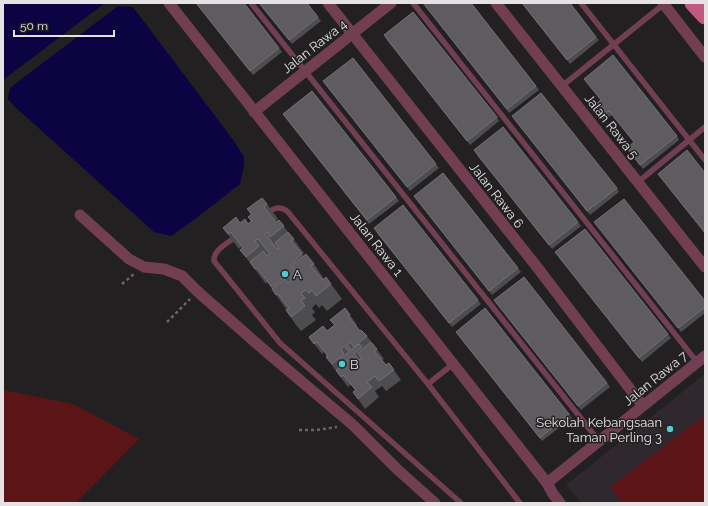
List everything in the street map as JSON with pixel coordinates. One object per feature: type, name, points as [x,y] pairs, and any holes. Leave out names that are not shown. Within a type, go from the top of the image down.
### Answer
[{"type":"main road","points":[[693,3],[705,16]]},
{"type":"street","name":"Jalan Rawa 1","points":[[169,3],[454,364],[547,483],[560,503]]},
{"type":"street","name":"Jalan Rawa 6","points":[[328,3],[537,267],[643,406]]},
{"type":"street","name":"Jalan Rawa 4","points":[[254,112],[391,3]]},
{"type":"street","name":"Jalan Rawa 5","points":[[496,3],[705,267]]},
{"type":"street","points":[[663,4],[705,56]]},
{"type":"street","points":[[80,215],[129,259],[144,267],[164,269],[182,276],[197,292],[353,425],[398,470],[435,503]]},
{"type":"street","name":"Jalan Rawa 7","points":[[547,483],[701,359]]},
{"type":"lane","points":[[251,3],[599,441]]},
{"type":"lane","points":[[413,3],[701,359]]},
{"type":"lane","points":[[581,3],[705,160]]},
{"type":"lane","points":[[562,86],[663,4]]},
{"type":"lane","points":[[638,182],[705,127]]},
{"type":"lane","points":[[259,219],[275,208],[284,209],[288,212],[428,384],[520,503]]},
{"type":"lane","points":[[241,233],[215,254],[214,262],[216,265],[280,343],[461,503]]},
{"type":"lane","points":[[428,384],[454,364]]},
{"type":"path","points":[[167,322],[197,292]]},
{"type":"path","points":[[300,430],[318,430],[353,425]]},
{"type":"shaded area","points":[[3,3],[105,3],[3,80]]},
{"type":"shaded area","points":[[118,6],[133,7],[234,141],[244,157],[240,184],[171,236],[154,232],[8,99],[11,87]]},
{"type":"shaded area","name":"Sekolah Kebangsaan Taman Perling 3","points":[[705,374],[705,503],[582,503],[566,485]]},
{"type":"shaded area","points":[[3,390],[73,404],[139,439],[76,503],[3,503]]},
{"type":"shaded area","points":[[705,415],[705,503],[622,503],[610,487]]},
{"type":"building","points":[[196,3],[244,3],[279,48],[250,71]]},
{"type":"building","points":[[259,3],[307,3],[318,17],[289,40]]},
{"type":"building","points":[[423,3],[471,3],[536,86],[507,109]]},
{"type":"building","points":[[522,3],[570,3],[596,37],[567,60]]},
{"type":"building","points":[[413,12],[497,117],[467,141],[384,35]]},
{"type":"building","points":[[613,55],[677,136],[640,165],[627,148],[634,142],[609,111],[601,117],[593,106],[601,100],[584,79]]},
{"type":"building","points":[[353,58],[436,164],[407,187],[323,81]]},
{"type":"building","points":[[312,91],[396,197],[367,220],[283,114]]},
{"type":"building","points":[[541,93],[617,188],[587,211],[512,116]]},
{"type":"building","points":[[503,127],[578,222],[549,245],[474,150]]},
{"type":"building","points":[[687,150],[705,173],[705,233],[658,174]]},
{"type":"building","points":[[443,173],[518,268],[489,291],[414,196]]},
{"type":"building","name":"A","points":[[262,198],[267,204],[264,207],[276,222],[279,220],[284,226],[270,237],[267,232],[265,234],[277,249],[279,248],[275,243],[288,232],[294,239],[291,241],[302,254],[290,265],[298,274],[299,273],[292,265],[306,254],[314,264],[311,266],[323,280],[326,277],[331,284],[316,296],[312,290],[309,293],[306,290],[301,293],[305,298],[301,300],[305,306],[291,317],[286,310],[289,308],[272,289],[285,279],[288,283],[291,280],[287,275],[272,287],[257,268],[255,269],[250,262],[263,251],[267,256],[270,254],[258,239],[255,241],[259,246],[246,257],[240,250],[243,248],[231,232],[228,234],[223,228],[236,217],[240,223],[245,219],[248,224],[252,221],[248,217],[252,214],[247,209]]},
{"type":"building","points":[[624,199],[705,301],[705,307],[678,328],[594,222]]},
{"type":"building","points":[[403,205],[478,300],[449,323],[374,228]]},
{"type":"building","points":[[585,229],[668,334],[639,358],[555,252]]},
{"type":"building","points":[[524,277],[607,383],[578,406],[494,300]]},
{"type":"building","name":"B","points":[[345,308],[350,315],[348,316],[360,331],[361,330],[367,336],[354,347],[350,342],[347,344],[351,350],[359,344],[362,347],[354,354],[359,360],[362,358],[358,353],[371,342],[377,349],[374,351],[386,365],[389,363],[394,370],[379,381],[375,376],[367,382],[372,387],[358,399],[353,392],[356,390],[343,375],[341,377],[336,370],[349,360],[353,364],[357,362],[352,356],[343,363],[340,359],[349,352],[344,346],[341,349],[344,354],[332,364],[326,357],[328,356],[317,342],[314,344],[309,337],[323,326],[327,331],[335,325],[330,320]]},
{"type":"building","points":[[485,308],[569,414],[540,438],[456,332]]},
{"type":"place","name":"A","points":[[285,274]]},
{"type":"place","name":"B","points":[[342,364]]},
{"type":"place","name":"Sekolah Kebangsaan Taman Perling 3","points":[[670,429]]}]
